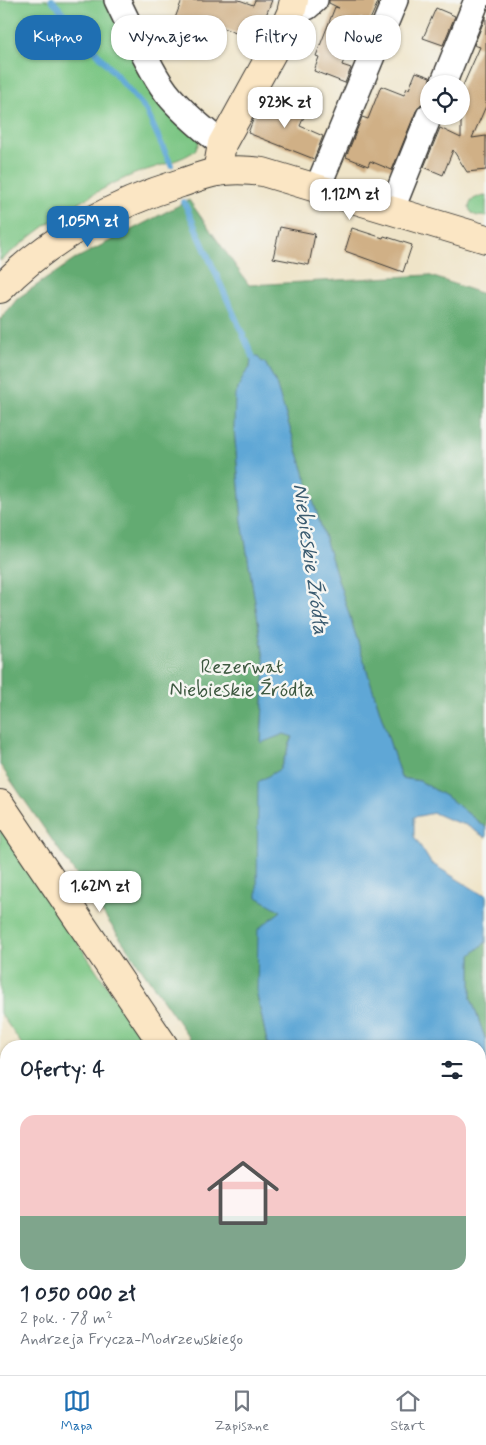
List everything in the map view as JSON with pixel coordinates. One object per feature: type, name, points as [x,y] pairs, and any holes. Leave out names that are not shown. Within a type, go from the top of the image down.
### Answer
[{"type":"street","points":[[117,0],[160,85],[205,131],[222,144]]},
{"type":"street","points":[[216,172],[222,144],[278,42],[292,6],[307,6],[316,0]]},
{"type":"street","points":[[317,189],[395,0]]},
{"type":"street","points":[[447,75],[478,0]]},
{"type":"street","points":[[391,211],[426,125]]},
{"type":"street","points":[[0,289],[40,254],[92,221],[163,188],[216,172],[241,170],[263,172],[486,239]]},
{"type":"street","points":[[0,804],[160,1040]]},
{"type":"green space","points":[[0,0],[111,0],[121,15],[111,15],[111,60],[149,60],[197,135],[199,142],[196,149],[184,157],[132,175],[79,203],[0,261]]},
{"type":"green space","points":[[486,196],[486,216],[473,214],[469,207],[471,201],[475,198]]},
{"type":"green space","name":"Rezerwat Niebieskie Źródła","points":[[189,200],[249,285],[428,275],[486,295],[486,828],[450,799],[420,781],[401,778],[275,381],[265,363],[251,360],[250,368],[244,375],[234,428],[242,521],[265,664],[261,742],[284,734],[293,736],[280,769],[281,911],[257,995],[267,1040],[191,1040],[0,765],[0,320],[18,298],[77,258]]},
{"type":"green space","points":[[0,826],[143,1040],[19,1040],[0,1013]]},
{"type":"green space","points":[[486,942],[486,1040],[471,998],[471,954]]},
{"type":"water","points":[[257,356],[265,363],[275,381],[401,778],[420,781],[450,799],[486,828],[486,838],[466,825],[434,813],[414,817],[414,836],[431,863],[480,893],[486,894],[486,942],[471,955],[471,998],[486,1040],[267,1040],[257,995],[258,929],[281,911],[257,897],[258,782],[280,769],[293,737],[284,734],[261,743],[265,664],[242,521],[234,428],[235,395],[244,375],[250,368],[251,360]]},
{"type":"building","points":[[182,0],[239,0],[253,5],[255,0],[272,0],[266,15],[237,15],[237,34],[227,30],[227,15],[176,15]]},
{"type":"building","points":[[329,0],[379,0],[372,15],[332,15],[335,7],[339,8],[329,3]]},
{"type":"building","points":[[436,8],[455,16],[443,45],[423,38]]},
{"type":"building","points":[[486,16],[486,106],[472,138],[486,136],[486,170],[467,172],[453,150],[443,175],[424,167],[440,128],[461,138],[461,125],[470,125],[470,75],[468,75],[480,47],[474,45]]},
{"type":"building","points":[[326,30],[326,60],[344,60],[342,65],[351,68],[345,83],[314,71],[319,57],[316,56]]},
{"type":"building","points":[[416,72],[424,75],[420,75],[420,105],[392,170],[370,161],[368,166],[346,157],[362,117],[368,119],[381,86],[404,95],[407,88],[409,89]]},
{"type":"building","points":[[265,98],[305,114],[300,126],[323,136],[314,159],[248,133]]},
{"type":"building","points":[[280,227],[315,234],[309,265],[273,258]]},
{"type":"building","points":[[352,228],[412,245],[403,272],[345,251]]},
{"type":"waterway","name":"Niebieskie Źródła","points":[[52,0],[146,110],[171,165]]},
{"type":"waterway","name":"Niebieskie Źródła","points":[[184,202],[256,364]]}]
